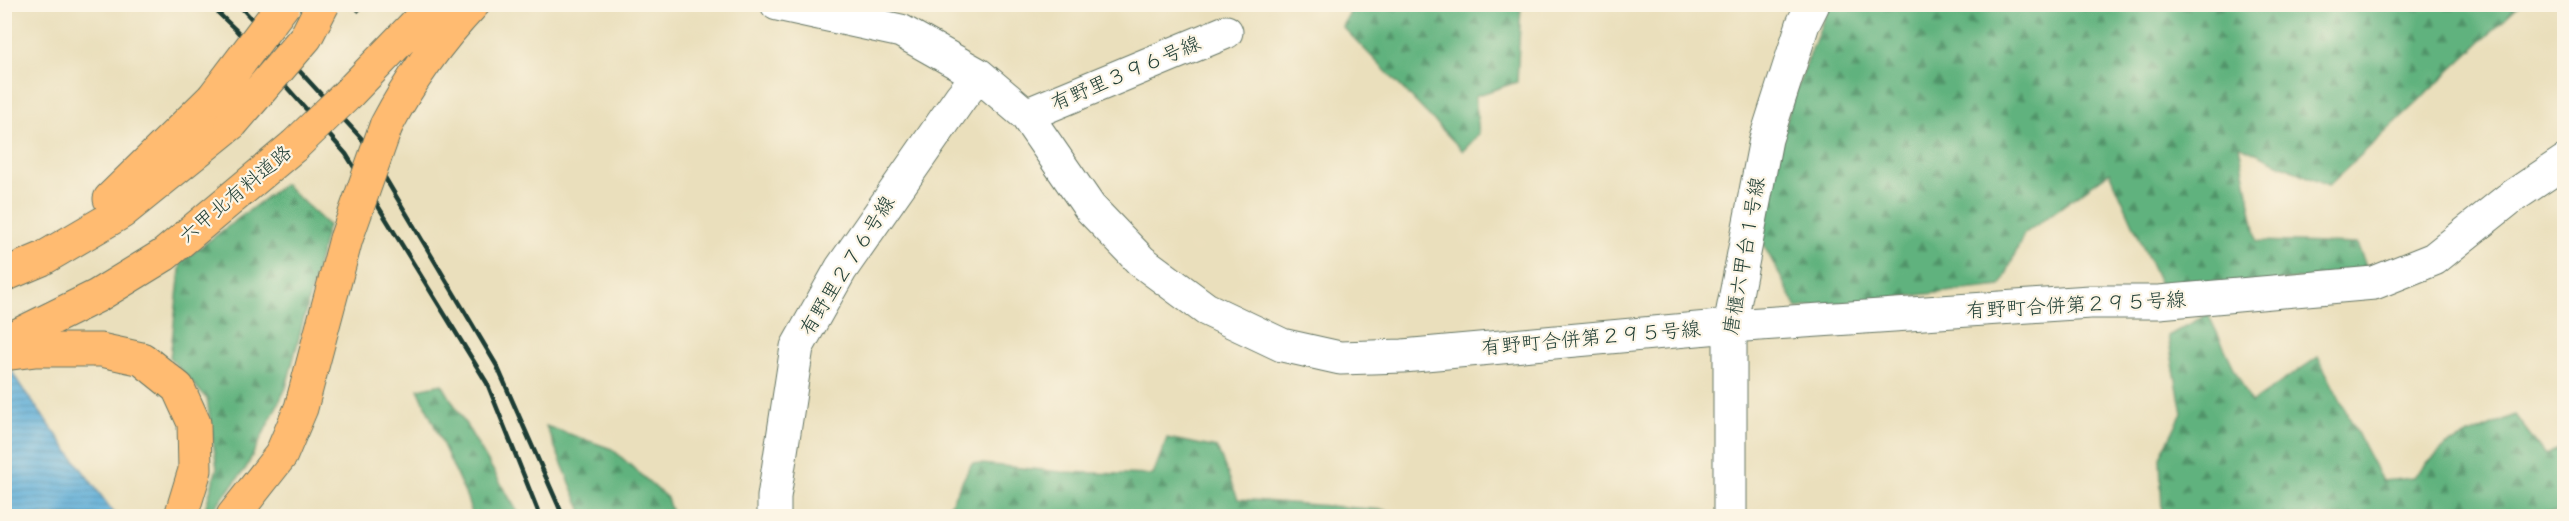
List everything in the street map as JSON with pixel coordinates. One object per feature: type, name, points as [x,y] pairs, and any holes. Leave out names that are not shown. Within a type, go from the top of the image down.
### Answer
[{"type":"main road","points":[[222,110],[285,4]]},
{"type":"main road","points":[[4,275],[42,259],[72,240],[104,204],[222,110],[306,37],[323,4]]},
{"type":"main road","name":"六甲北有料道路","points":[[340,87],[403,4]]},
{"type":"main road","name":"六甲北有料道路","points":[[15,335],[97,296],[164,255],[340,87],[435,4]]},
{"type":"main road","points":[[233,516],[281,455],[301,408],[346,239],[386,126],[408,82],[438,42],[473,4]]},
{"type":"main road","points":[[15,335],[142,359],[178,388],[194,423],[195,470],[181,516]]},
{"type":"street","name":"有野町合併第２９５号線","points":[[777,4],[900,31],[979,75],[1026,115],[1090,208],[1142,261],[1206,309],[1282,345],[1340,358],[1403,356],[1730,326],[2090,302],[2159,302],[2374,283],[2434,259],[2509,199],[2565,162]]},
{"type":"street","name":"唐櫃六甲台１号線","points":[[1730,516],[1730,326],[1766,139],[1803,24],[1813,4]]},
{"type":"street","name":"有野里３９６号線","points":[[1026,115],[1226,32]]},
{"type":"street","name":"有野里２７６号線","points":[[774,516],[797,347],[841,269],[961,97],[979,75]]},
{"type":"green space","points":[[1355,4],[1521,5],[1517,82],[1475,96],[1479,134],[1463,151],[1342,26]]},
{"type":"green space","points":[[1829,5],[2520,5],[2328,186],[2239,145],[2257,241],[2357,244],[2368,270],[2165,296],[2110,172],[2024,234],[2001,286],[1797,308],[1759,236],[1790,107]]},
{"type":"green space","points":[[284,184],[328,225],[286,388],[246,468],[208,516],[203,516],[217,468],[207,399],[170,358],[181,262]]},
{"type":"green space","points":[[2208,314],[2251,403],[2318,357],[2382,481],[2412,478],[2447,445],[2515,415],[2545,455],[2564,446],[2564,511],[2503,516],[2162,516],[2160,457],[2182,413],[2168,336]]},
{"type":"green space","points":[[442,384],[520,516],[472,516],[467,498],[418,389]]},
{"type":"green space","points":[[546,426],[612,449],[667,498],[673,516],[584,516]]},
{"type":"green space","points":[[1167,438],[1217,448],[1238,499],[1383,510],[1411,516],[944,516],[972,463],[1062,472],[1153,475]]},
{"type":"water","points":[[4,357],[20,385],[116,516],[5,516]]},
{"type":"railway","points":[[209,4],[236,30],[346,154],[487,383],[540,516]]},
{"type":"railway","points":[[238,4],[362,139],[497,366],[563,516]]}]
